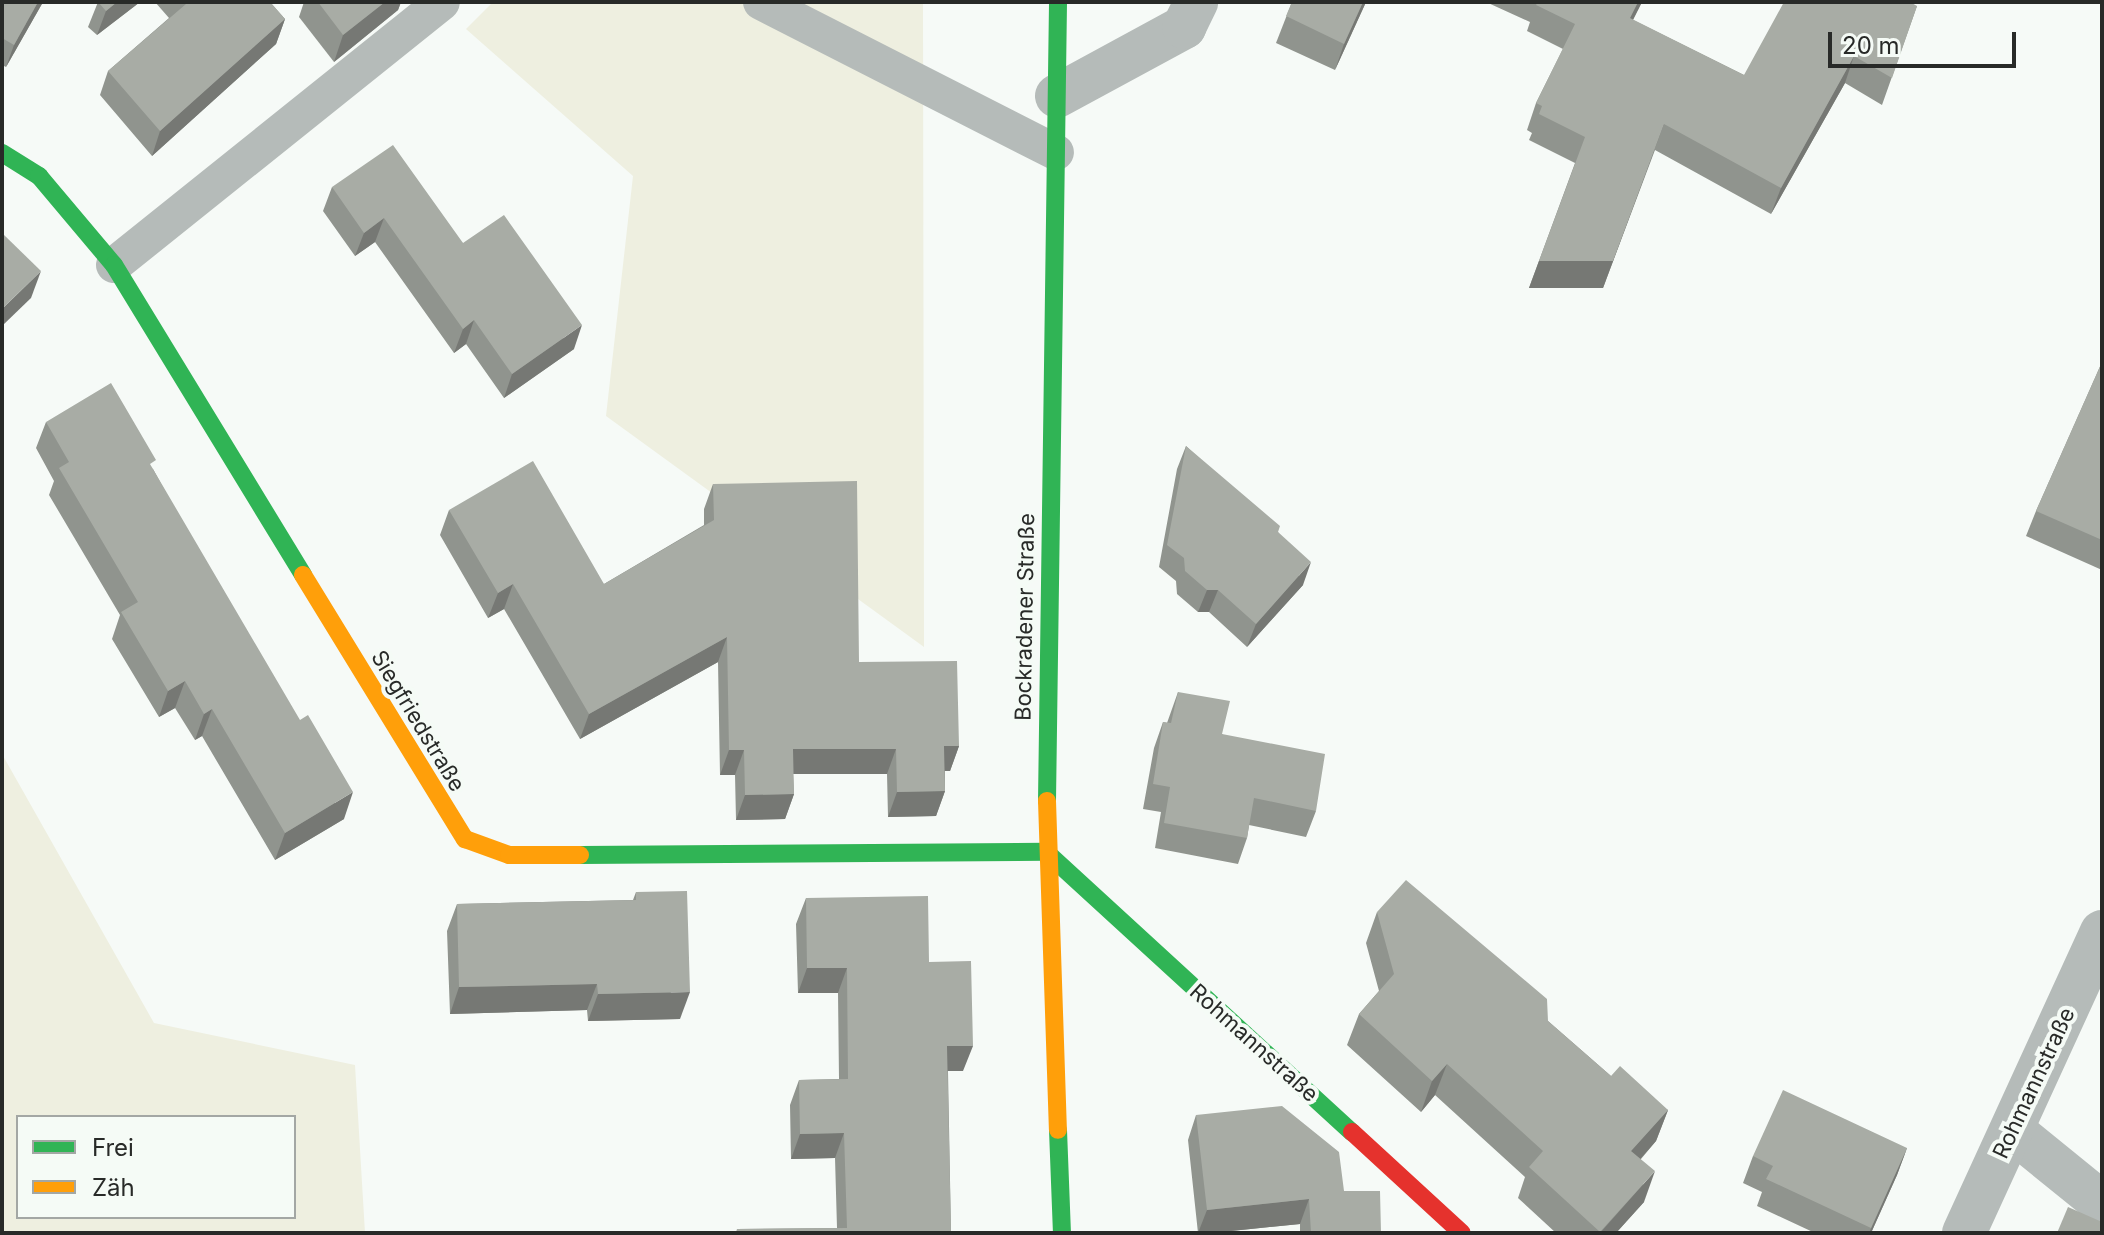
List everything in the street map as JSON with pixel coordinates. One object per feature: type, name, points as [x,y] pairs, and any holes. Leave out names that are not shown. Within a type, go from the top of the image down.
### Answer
[{"type":"street","name":"Bockradener Straße","points":[[1058,2],[1046,852],[1062,1233]]},
{"type":"street","points":[[1057,96],[1184,27],[1196,2]]},
{"type":"street","name":"Siegfriedstraße","points":[[2,153],[39,176],[114,265],[465,839],[509,855],[1046,852]]},
{"type":"street","name":"Rohmannstraße","points":[[1046,852],[1462,1233]]},
{"type":"street","name":"Rohmannstraße","points":[[1964,1233],[2102,932]]},
{"type":"street","points":[[2013,1131],[2102,1203]]},
{"type":"lane","points":[[114,265],[442,2]]},
{"type":"lane","points":[[761,2],[1056,152]]},
{"type":"shaded area","points":[[493,2],[923,2],[924,647],[606,416],[633,176],[466,29]]},
{"type":"shaded area","points":[[2,754],[154,1023],[355,1065],[365,1233],[2,1233]]},
{"type":"building","points":[[2,2],[38,2],[14,45],[2,38]]},
{"type":"building","points":[[98,2],[117,2],[106,11]]},
{"type":"building","points":[[185,2],[270,2],[285,19],[160,131],[108,71]]},
{"type":"building","points":[[318,2],[385,2],[343,35]]},
{"type":"building","points":[[1292,2],[1363,2],[1344,44],[1286,16]]},
{"type":"building","points":[[1538,2],[1638,2],[1630,18],[1744,75],[1784,2],[1910,2],[1917,6],[1892,78],[1854,56],[1781,188],[1664,124],[1613,261],[1539,261],[1585,137],[1539,114],[1542,106],[1536,103],[1575,24],[1536,5]]},
{"type":"building","points":[[393,145],[463,243],[504,215],[582,325],[512,374],[474,320],[463,329],[384,218],[364,233],[332,187]]},
{"type":"building","points":[[2,233],[41,271],[2,309]]},
{"type":"building","points":[[2102,362],[2102,540],[2036,511]]},
{"type":"building","points":[[111,383],[156,460],[150,464],[300,720],[308,715],[353,792],[285,833],[212,709],[204,714],[185,681],[168,691],[121,612],[138,602],[59,468],[69,462],[46,422]]},
{"type":"building","points":[[1186,446],[1280,526],[1278,532],[1311,562],[1256,624],[1218,590],[1207,590],[1185,571],[1184,558],[1167,545]]},
{"type":"building","points":[[533,461],[604,584],[714,520],[713,484],[857,481],[859,662],[957,661],[959,746],[944,746],[945,791],[897,792],[896,749],[793,749],[794,794],[745,795],[744,750],[729,750],[727,637],[589,714],[513,584],[498,593],[449,510]]},
{"type":"building","points":[[1178,692],[1230,701],[1222,734],[1325,754],[1316,811],[1254,798],[1247,838],[1164,823],[1170,787],[1153,784],[1163,722],[1171,723]]},
{"type":"building","points":[[1406,880],[1547,999],[1548,1021],[1611,1076],[1620,1066],[1668,1110],[1631,1151],[1655,1171],[1600,1232],[1529,1167],[1543,1151],[1447,1064],[1432,1081],[1359,1014],[1394,974],[1377,912]]},
{"type":"building","points":[[687,891],[690,992],[598,994],[597,984],[459,987],[457,904],[636,900],[636,892]]},
{"type":"building","points":[[928,896],[929,962],[971,961],[973,1046],[947,1046],[951,1233],[737,1233],[737,1229],[847,1228],[844,1133],[800,1134],[799,1080],[848,1079],[847,968],[807,968],[806,898]]},
{"type":"building","points":[[1783,1090],[1907,1148],[1871,1228],[1766,1179],[1773,1166],[1753,1156]]},
{"type":"building","points":[[1282,1106],[1339,1152],[1344,1191],[1380,1191],[1381,1233],[1311,1233],[1309,1199],[1207,1210],[1196,1115]]},
{"type":"building","points":[[2068,1207],[2102,1222],[2102,1233],[2057,1233]]},
{"type":"traffic: fast","points":[[1047,801],[1058,2]]},
{"type":"traffic: fast","points":[[2,153],[39,176],[114,265],[303,575]]},
{"type":"traffic: fast","points":[[580,855],[1046,852],[1352,1132]]},
{"type":"traffic: fast","points":[[1058,1130],[1062,1233]]},
{"type":"traffic: slow","points":[[303,575],[465,839],[509,855],[580,855]]},
{"type":"traffic: slow","points":[[1047,801],[1058,1130]]},
{"type":"traffic: jam","points":[[1352,1132],[1462,1233]]}]
